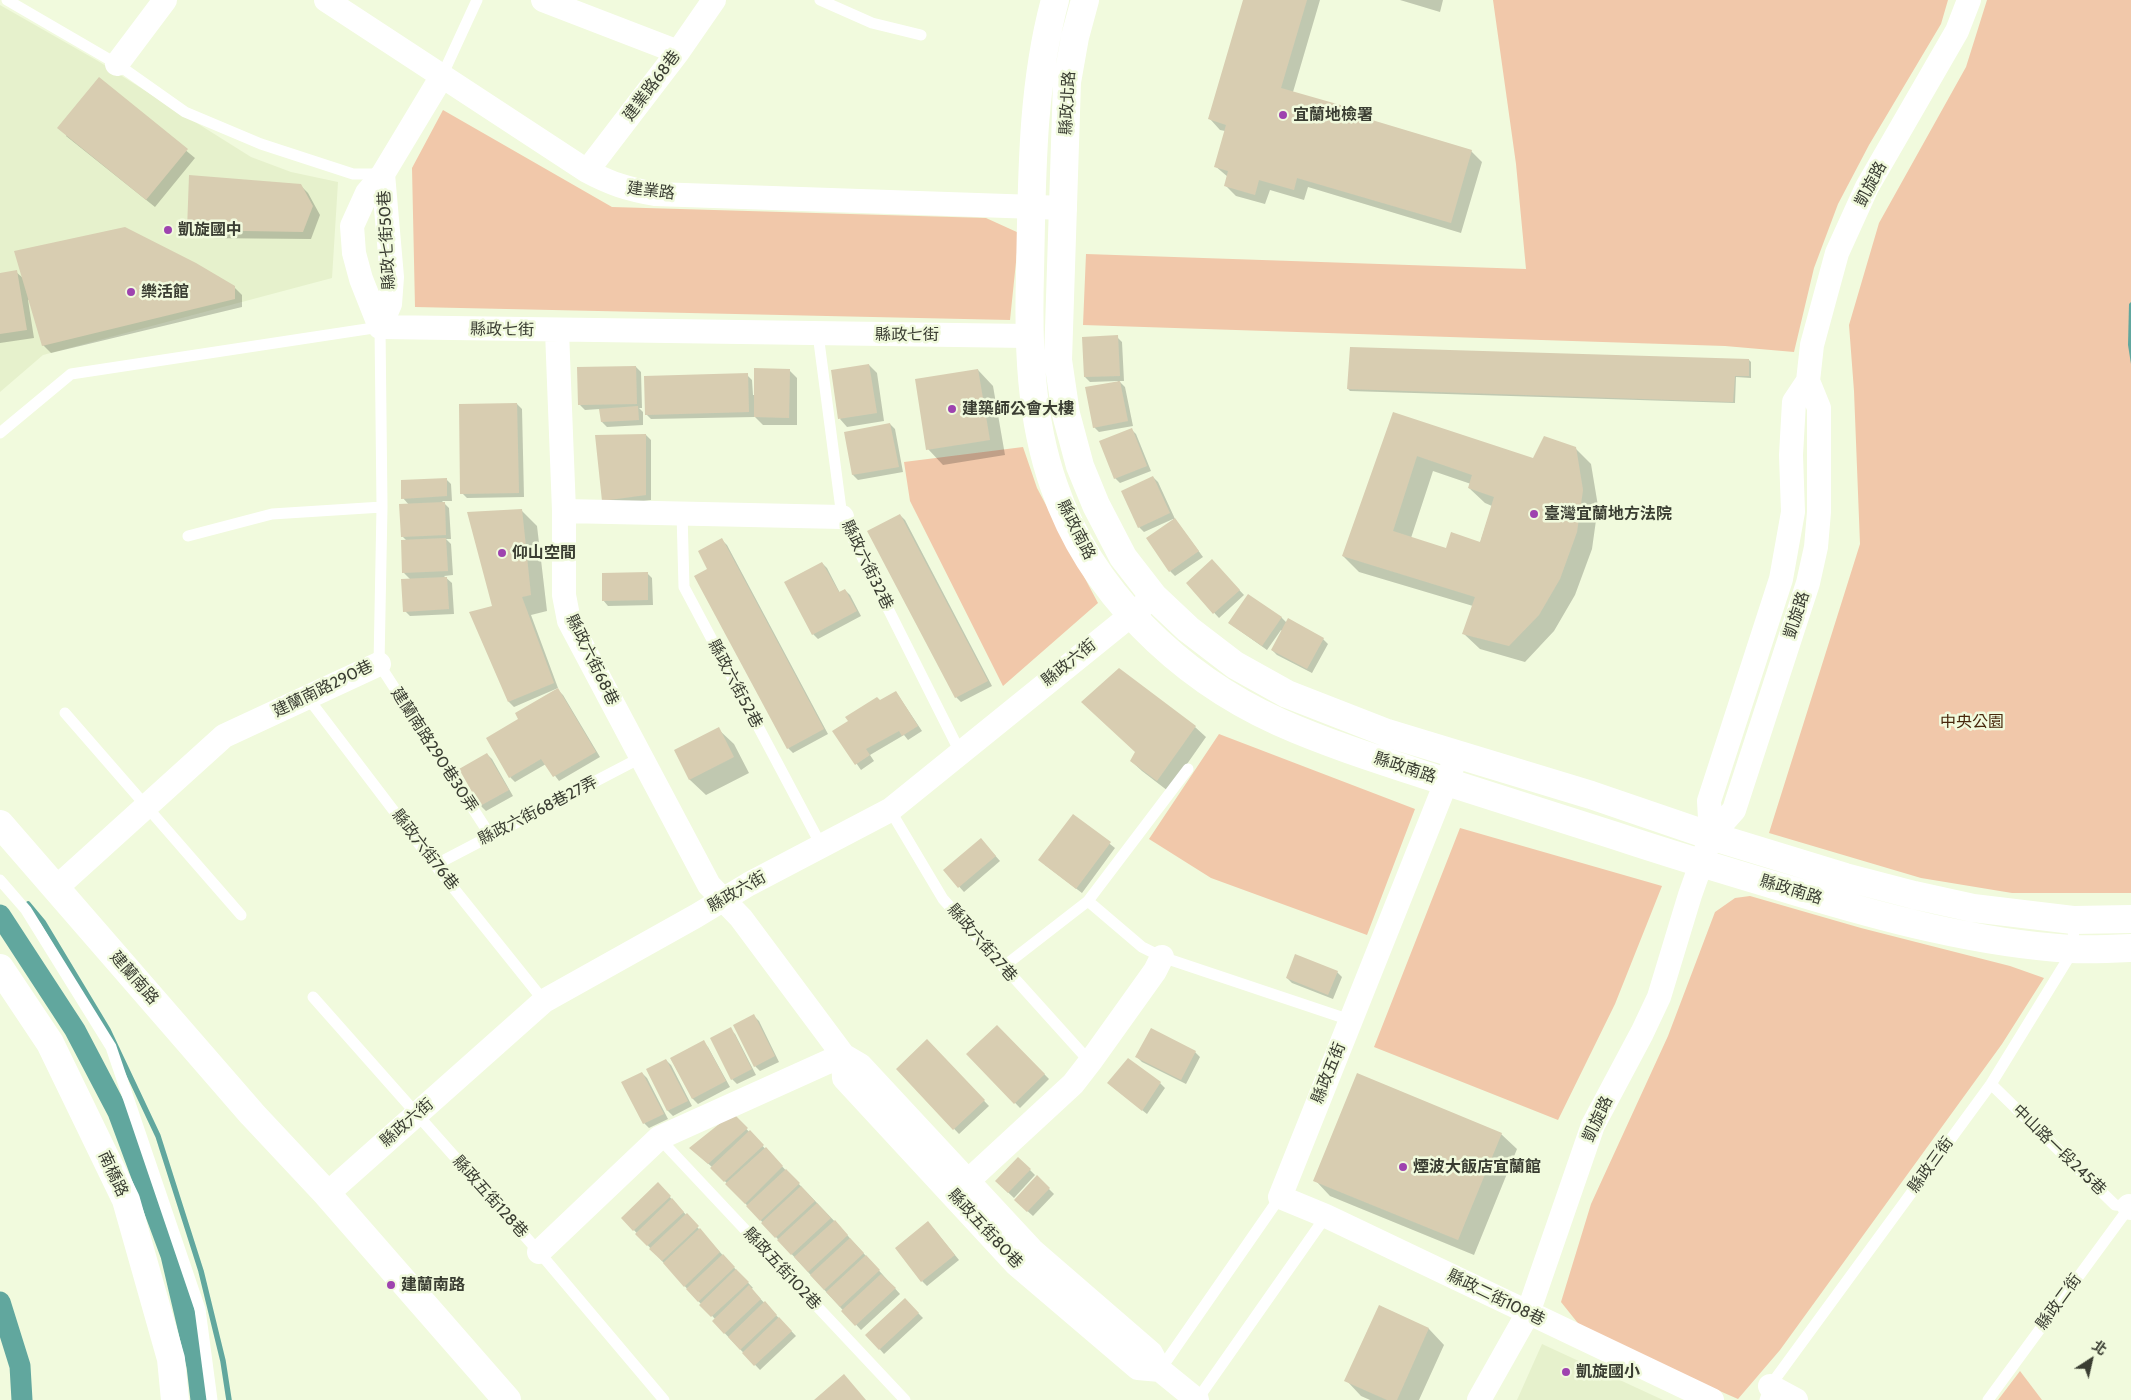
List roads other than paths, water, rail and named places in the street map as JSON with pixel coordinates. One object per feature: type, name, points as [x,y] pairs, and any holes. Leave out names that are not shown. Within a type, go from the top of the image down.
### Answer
[{"type":"street","points":[[117,64],[164,0]]},
{"type":"street","points":[[543,0],[678,52]]},
{"type":"street","name":"建業路68巷","points":[[587,171],[678,52],[714,0]]},
{"type":"street","name":"縣政北路","points":[[1031,206],[1036,111],[1055,0]]},
{"type":"street","name":"縣政北路","points":[[1065,208],[1067,82],[1075,36],[1085,0]]},
{"type":"street","name":"凱旋路","points":[[1478,1400],[1528,1313],[1593,1125],[1659,998],[1690,895],[1711,836],[1710,802],[1781,579],[1789,544],[1793,512],[1791,455],[1794,402],[1808,381],[1812,346],[1837,253],[1867,187],[1957,30],[1969,0]]},
{"type":"street","name":"建業路","points":[[335,2],[442,76],[609,184],[655,194],[1065,208]]},
{"type":"street","name":"縣政七街50巷","points":[[380,328],[390,304],[392,277],[383,174],[442,76]]},
{"type":"street","points":[[380,328],[361,279],[354,253],[352,226],[367,193],[383,174]]},
{"type":"street","name":"縣政南路","points":[[1031,206],[1028,336],[1039,430],[1054,486],[1079,542],[1102,579],[1131,613],[1168,651],[1222,691],[1278,722],[1364,755],[1702,864],[1856,910],[1929,929],[2008,942],[2074,950],[2131,948]]},
{"type":"street","name":"縣政南路","points":[[1065,208],[1058,360],[1066,414],[1080,466],[1096,505],[1123,557],[1154,597],[1188,629],[1235,665],[1287,694],[1387,733],[1845,877],[1973,908],[2073,920],[2131,919]]},
{"type":"street","name":"縣政七街","points":[[380,328],[1028,336]]},
{"type":"street","name":"縣政六街68巷","points":[[557,330],[564,511],[564,595],[569,621],[709,885],[724,900]]},
{"type":"street","points":[[564,511],[842,517]]},
{"type":"street","name":"縣政六街","points":[[326,1194],[544,1000],[821,845],[890,810],[1131,613],[1154,597]]},
{"type":"street","name":"建蘭南路290巷","points":[[56,888],[224,736],[379,664]]},
{"type":"street","name":"縣政五街","points":[[1280,1197],[1457,755]]},
{"type":"street","name":"建蘭南路","points":[[0,824],[252,1114],[326,1194],[507,1400]]},
{"type":"street","name":"縣政五街80巷","points":[[724,900],[741,918],[843,1055],[860,1065],[961,1188],[1016,1264],[1138,1368],[1160,1370],[1197,1400]]},
{"type":"street","points":[[961,1188],[1072,1084],[1156,971],[1162,957]]},
{"type":"street","name":"南橋路","points":[[0,968],[50,1042],[126,1200],[171,1359],[175,1400]]},
{"type":"street","points":[[539,1252],[659,1138],[843,1055]]},
{"type":"street","name":"縣政二街108巷","points":[[1280,1197],[1326,1216],[1712,1400]]},
{"type":"street","points":[[1768,1393],[1796,1400]]},
{"type":"lane","points":[[6,0],[117,64],[185,112],[260,144],[353,174],[383,174]]},
{"type":"lane","points":[[442,76],[477,0]]},
{"type":"lane","points":[[820,0],[872,23],[921,35]]},
{"type":"lane","name":"縣政七街","points":[[0,433],[71,374],[380,328]]},
{"type":"lane","name":"建蘭南路290巷","points":[[379,664],[382,507],[380,328]]},
{"type":"lane","name":"縣政六街32巷","points":[[818,334],[842,517],[960,752]]},
{"type":"lane","points":[[188,536],[272,514],[382,507]]},
{"type":"lane","name":"縣政六街52巷","points":[[682,513],[684,587],[821,845]]},
{"type":"lane","name":"建蘭南路290巷30弄","points":[[379,664],[490,835]]},
{"type":"lane","name":"縣政六街76巷","points":[[308,698],[435,865],[544,1000]]},
{"type":"lane","points":[[65,713],[241,914]]},
{"type":"lane","name":"縣政六街68巷27弄","points":[[435,865],[642,757]]},
{"type":"lane","points":[[1003,967],[1088,901],[1188,769]]},
{"type":"lane","name":"縣政六街27巷","points":[[890,810],[943,899],[1090,1062]]},
{"type":"lane","points":[[0,880],[26,910],[112,1047],[200,1309],[212,1400]]},
{"type":"lane","points":[[1088,901],[1142,947],[1162,957],[1350,1020]]},
{"type":"lane","points":[[2073,920],[2074,950]]},
{"type":"lane","name":"縣政三街","points":[[1768,1393],[1991,1084],[2074,950]]},
{"type":"lane","name":"縣政五街128巷","points":[[313,997],[539,1252],[664,1400]]},
{"type":"lane","name":"中山路一段245巷","points":[[1991,1084],[2116,1205],[2130,1206]]},
{"type":"lane","name":"縣政五街102巷","points":[[659,1138],[905,1400]]},
{"type":"lane","name":"縣政五街","points":[[1160,1370],[1280,1197]]},
{"type":"lane","name":"縣政二街","points":[[1988,1400],[2130,1206]]},
{"type":"lane","points":[[1197,1400],[1326,1216]]},
{"type":"water","points":[[2131,302],[2131,364],[2128,345],[2129,304]]},
{"type":"waterway","points":[[28,904],[43,922],[108,1030],[158,1136],[201,1271],[223,1361],[229,1400]]},
{"type":"waterway","points":[[0,915],[75,1030],[118,1112],[171,1255],[197,1366],[201,1400]]},
{"type":"waterway","points":[[0,1302],[20,1366],[22,1400]]},
{"type":"place","name":"宜蘭地檢署","points":[[1283,115]]},
{"type":"place","name":"凱旋國中","points":[[168,230]]},
{"type":"place","name":"樂活館","points":[[131,292]]},
{"type":"place","name":"建築師公會大樓","points":[[952,409]]},
{"type":"place","name":"臺灣宜蘭地方法院","points":[[1534,514]]},
{"type":"place","name":"仰山空間","points":[[502,553]]},
{"type":"place","name":"煙波大飯店宜蘭館","points":[[1403,1167]]},
{"type":"place","name":"建蘭南路","points":[[391,1285]]},
{"type":"place","name":"凱旋國小","points":[[1566,1372]]},
{"type":"park label","name":"中央公園","points":[[1972,722]]}]
